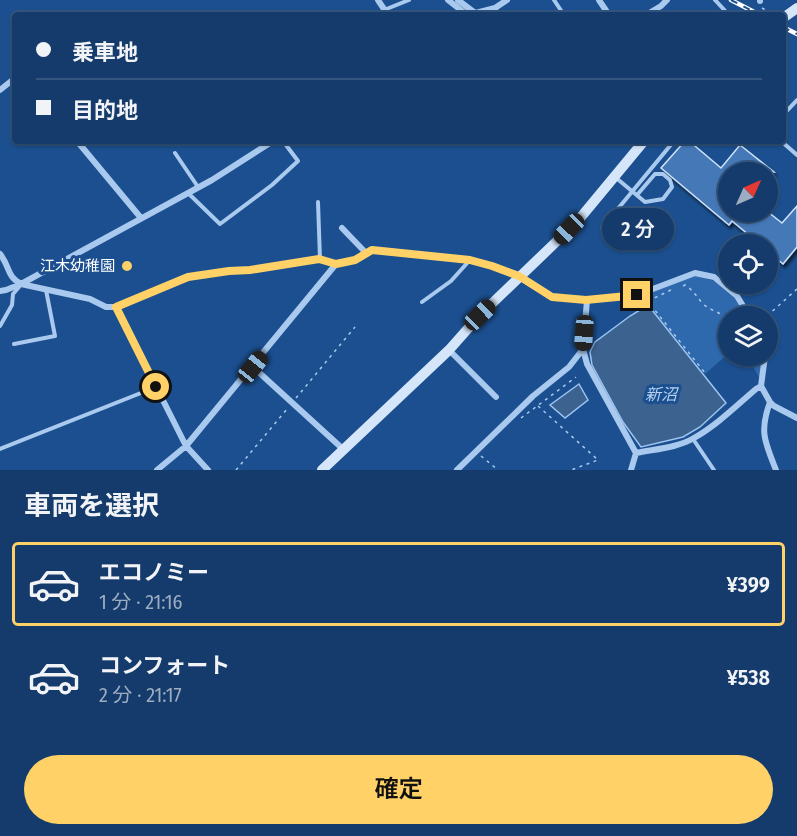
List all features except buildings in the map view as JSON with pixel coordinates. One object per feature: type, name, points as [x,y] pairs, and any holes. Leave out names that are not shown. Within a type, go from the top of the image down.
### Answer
[{"type":"street","points":[[378,0],[386,12]]},
{"type":"street","points":[[448,0],[467,12]]},
{"type":"street","points":[[458,0],[468,12]]},
{"type":"street","points":[[478,12],[495,8],[507,0]]},
{"type":"street","points":[[651,12],[667,0]]},
{"type":"street","points":[[0,90],[12,80]]},
{"type":"street","points":[[79,144],[141,218]]},
{"type":"street","points":[[0,291],[21,284],[198,188],[268,144]]},
{"type":"street","points":[[322,470],[449,350],[480,315],[573,225],[642,144]]},
{"type":"street","points":[[342,228],[366,253]]},
{"type":"street","points":[[0,254],[13,279],[21,284],[90,299],[106,307],[116,307],[188,277],[320,260],[336,264],[355,260],[372,250],[470,260],[519,276],[552,297],[586,300],[637,295],[695,273],[714,277],[720,281],[738,296],[744,306]]},
{"type":"street","points":[[157,470],[186,447],[336,264]]},
{"type":"street","points":[[586,300],[583,349],[587,364],[636,453],[631,470]]},
{"type":"street","points":[[116,307],[186,447],[208,470]]},
{"type":"street","points":[[457,470],[533,396],[569,367],[583,349]]},
{"type":"street","points":[[449,350],[496,397]]},
{"type":"street","points":[[764,366],[761,386],[770,402],[797,418]]},
{"type":"street","points":[[253,367],[344,450]]},
{"type":"street","points":[[636,453],[693,439],[761,386]]},
{"type":"street","points":[[770,402],[764,417],[764,437],[776,470]]},
{"type":"lane","points":[[386,12],[409,0]]},
{"type":"lane","points":[[715,0],[726,12]]},
{"type":"lane","points":[[495,8],[497,12]]},
{"type":"lane","points":[[786,112],[797,100]]},
{"type":"lane","points":[[188,193],[220,224],[272,185],[298,161],[285,144]]},
{"type":"lane","points":[[602,228],[672,144]]},
{"type":"lane","points":[[784,144],[797,155]]},
{"type":"lane","points":[[175,153],[198,188]]},
{"type":"lane","points":[[614,177],[645,202],[663,199],[672,187],[670,180],[663,174],[655,174],[637,195]]},
{"type":"lane","points":[[318,202],[320,260]]},
{"type":"lane","points":[[422,302],[451,281],[470,260]]},
{"type":"lane","points":[[0,326],[12,305],[13,294],[21,284]]},
{"type":"lane","points":[[14,344],[55,336],[46,289]]},
{"type":"lane","points":[[0,449],[156,387]]},
{"type":"lane","points":[[693,439],[714,470]]},
{"type":"path","points":[[759,2],[771,12]]},
{"type":"path","points":[[705,373],[648,301],[685,285],[691,288],[708,308],[718,312]]},
{"type":"path","points":[[777,306],[797,289]]},
{"type":"path","points":[[520,419],[576,377]]},
{"type":"path","points":[[537,405],[598,460],[571,470]]},
{"type":"path","points":[[481,456],[498,470]]},
{"type":"shaded area","points":[[695,275],[718,284],[718,294],[730,294],[735,298],[740,306],[718,306],[718,363],[705,374],[641,296]]},
{"type":"shaded area","points":[[753,366],[762,366],[760,379]]},
{"type":"water","name":"新沼","points":[[648,305],[726,403],[700,427],[683,437],[641,447],[623,422],[592,365],[590,352],[595,342]]},
{"type":"water","points":[[579,384],[588,400],[565,418],[550,405]]},
{"type":"railway","points":[[731,0],[754,12]]},
{"type":"railway","points":[[786,28],[797,34]]},
{"type":"place","name":"江木幼稚園","points":[[127,266]]},
{"type":"route","points":[[156,387],[116,307],[188,277],[319,259],[336,264],[355,260],[372,250],[470,260],[519,276],[552,297],[586,300],[637,295]]}]
